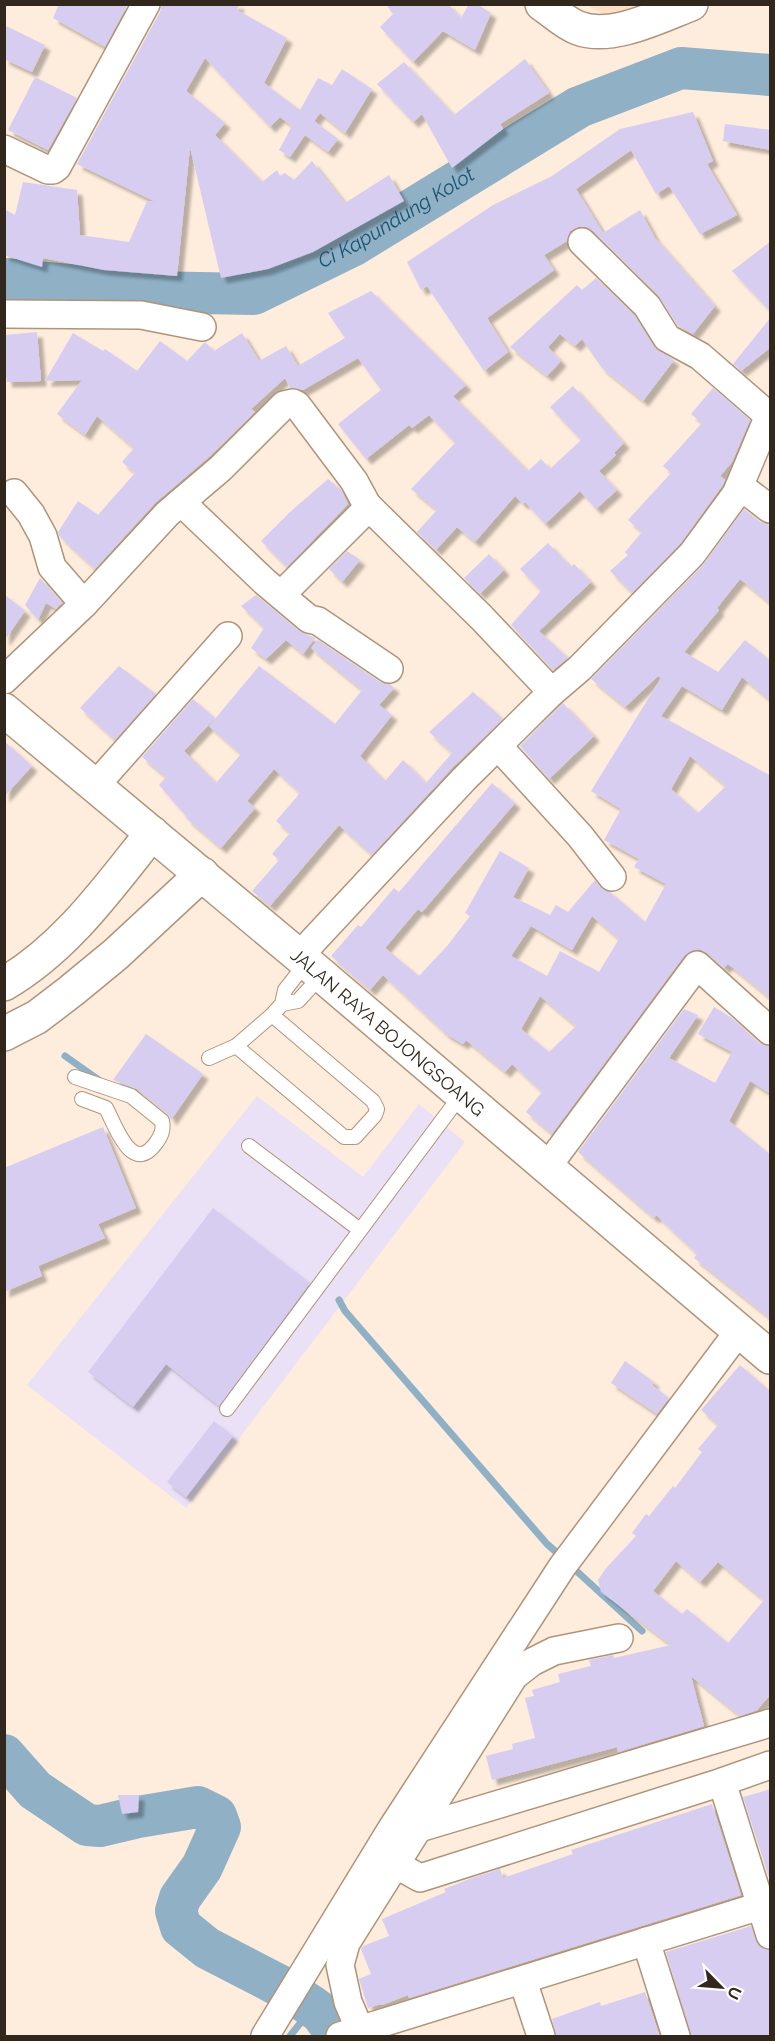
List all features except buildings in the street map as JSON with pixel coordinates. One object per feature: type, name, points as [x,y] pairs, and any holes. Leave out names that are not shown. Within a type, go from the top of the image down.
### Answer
[{"type":"main road","points":[[542,4],[578,28],[598,32],[631,27],[691,4]]},
{"type":"main road","name":"JALAN RAYA BOJONGSOANG","points":[[4,710],[202,874],[771,1357]]},
{"type":"main road","points":[[4,984],[43,958],[91,908],[152,833]]},
{"type":"main road","points":[[4,1034],[37,1017],[71,991],[116,954],[202,874]]},
{"type":"main road","points":[[43,958],[61,956],[74,961],[79,967],[79,976],[71,991]]},
{"type":"street","points":[[4,149],[48,170],[57,167],[146,4]]},
{"type":"street","points":[[309,965],[464,779],[552,692],[580,668],[692,554],[740,486],[767,428],[700,356],[667,338],[647,306],[582,242]]},
{"type":"street","points":[[4,314],[141,315],[202,327]]},
{"type":"street","points":[[4,680],[84,604],[167,514],[222,468],[284,405],[293,403],[297,405],[354,481],[369,507],[482,618],[552,692]]},
{"type":"street","points":[[740,486],[771,509]]},
{"type":"street","points":[[14,493],[31,514],[43,536],[52,567],[84,604]]},
{"type":"street","points":[[181,502],[309,619],[318,621],[388,669]]},
{"type":"street","points":[[281,595],[369,507]]},
{"type":"street","points":[[95,786],[228,636]]},
{"type":"street","points":[[498,746],[580,836],[612,877]]},
{"type":"street","points":[[547,1167],[697,965],[771,1031]]},
{"type":"street","points":[[265,2037],[392,1828],[568,1559],[739,1330]]},
{"type":"street","points":[[620,1638],[554,1651],[532,1662],[514,1676],[346,1943],[340,1965],[353,2034],[766,1904]]},
{"type":"street","points":[[417,1829],[771,1723]]},
{"type":"street","points":[[395,1864],[420,1878],[771,1765]]},
{"type":"street","points":[[722,1782],[766,1904],[771,1935]]},
{"type":"street","points":[[646,1941],[676,2037]]},
{"type":"street","points":[[523,1981],[541,2037]]},
{"type":"lane","points":[[282,1004],[298,1001],[309,965]]},
{"type":"lane","points":[[209,1058],[236,1046],[272,1015],[282,1004],[285,990],[309,965]]},
{"type":"lane","points":[[236,1046],[344,1137],[355,1137],[375,1115],[377,1109],[374,1101],[272,1015]]},
{"type":"lane","points":[[75,1077],[131,1096],[162,1121],[164,1125],[161,1135],[149,1152],[142,1155],[133,1153],[106,1108],[82,1099]]},
{"type":"lane","points":[[227,1409],[461,1095]]},
{"type":"lane","points":[[249,1146],[360,1230]]},
{"type":"shaded area","points":[[586,5],[662,5],[637,14],[602,13]]},
{"type":"shaded area","points":[[257,1096],[363,1177],[419,1104],[465,1142],[186,1508],[27,1385]]},
{"type":"waterway","name":"Ci Kapundung Kolot","points":[[4,279],[144,292],[254,294],[352,246],[579,107],[681,68],[770,75]]},
{"type":"waterway","points":[[65,1056],[99,1080]]},
{"type":"waterway","points":[[339,1300],[345,1311],[547,1544],[563,1558]]},
{"type":"waterway","points":[[571,1566],[642,1631]]},
{"type":"waterway","points":[[4,1755],[35,1790],[87,1825],[100,1826],[198,1807],[216,1816],[220,1827],[202,1867],[180,1898],[176,1911],[181,1927],[207,1948],[284,1988],[310,2005],[321,2013],[338,2036]]},
{"type":"waterway","points":[[290,2036],[302,2021],[310,2005]]}]
